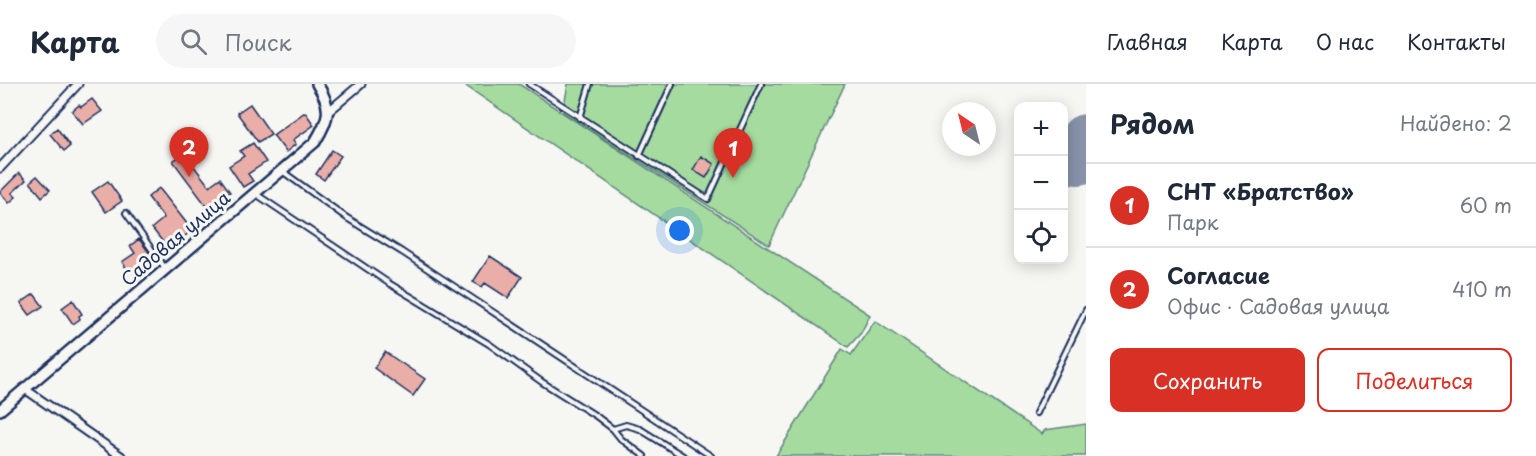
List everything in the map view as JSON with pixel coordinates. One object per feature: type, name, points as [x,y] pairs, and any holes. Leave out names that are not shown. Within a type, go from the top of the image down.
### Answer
[{"type":"street","points":[[0,168],[78,84]]},
{"type":"street","points":[[318,84],[329,111]]},
{"type":"street","name":"Садовая улица","points":[[0,410],[315,142],[325,125],[329,111],[361,84]]},
{"type":"street","points":[[25,389],[121,456]]},
{"type":"lane","points":[[529,84],[708,199],[760,84]]},
{"type":"lane","points":[[580,118],[590,84]]},
{"type":"lane","points":[[639,156],[672,84]]},
{"type":"lane","points":[[282,171],[347,218],[711,456]]},
{"type":"lane","points":[[255,194],[390,284],[489,344],[542,382],[596,416],[644,456]]},
{"type":"lane","points":[[126,213],[166,268]]},
{"type":"lane","points":[[1036,413],[1086,310]]},
{"type":"lane","points":[[613,429],[626,425],[640,429],[683,456]]},
{"type":"green space","points":[[463,84],[519,84],[870,315],[861,333],[848,347]]},
{"type":"green space","points":[[568,84],[845,84],[769,245],[563,112]]},
{"type":"green space","points":[[875,321],[1042,434],[1045,430],[1086,424],[1086,456],[776,456],[842,349],[851,355]]},
{"type":"building","points":[[92,99],[102,111],[83,124],[72,111]]},
{"type":"building","points":[[250,104],[271,134],[258,142],[237,113]]},
{"type":"building","points":[[305,112],[314,125],[293,140],[296,144],[286,152],[273,135]]},
{"type":"building","points":[[57,128],[70,146],[64,151],[50,134]]},
{"type":"building","points":[[253,143],[266,162],[248,174],[253,181],[243,187],[229,166],[244,156],[240,151]]},
{"type":"building","points":[[197,144],[205,156],[193,165],[209,186],[220,178],[230,192],[208,208],[173,161]]},
{"type":"building","points":[[332,150],[341,156],[324,180],[316,174]]},
{"type":"building","points":[[701,156],[714,164],[706,178],[693,170]]},
{"type":"building","points":[[19,173],[26,180],[12,193],[16,197],[9,203],[0,192]]},
{"type":"building","points":[[37,176],[50,190],[42,197],[30,182]]},
{"type":"building","points":[[108,181],[122,201],[106,212],[92,192]]},
{"type":"building","points":[[159,188],[192,230],[169,250],[152,228],[164,218],[148,197]]},
{"type":"building","points":[[139,239],[151,255],[129,272],[122,262],[135,253],[130,246]]},
{"type":"building","points":[[490,256],[522,277],[508,298],[485,283],[482,287],[473,282]]},
{"type":"building","points":[[34,294],[43,306],[30,315],[21,303]]},
{"type":"building","points":[[73,300],[82,314],[79,316],[80,319],[73,324],[62,308]]},
{"type":"building","points":[[385,352],[425,379],[413,396],[374,368]]},
{"type":"runway","points":[[1078,158],[1086,141]]},
{"type":"place","name":"Согласие","points":[[189,177]]},
{"type":"place","name":"СНТ «Братство»","points":[[733,178]]}]
